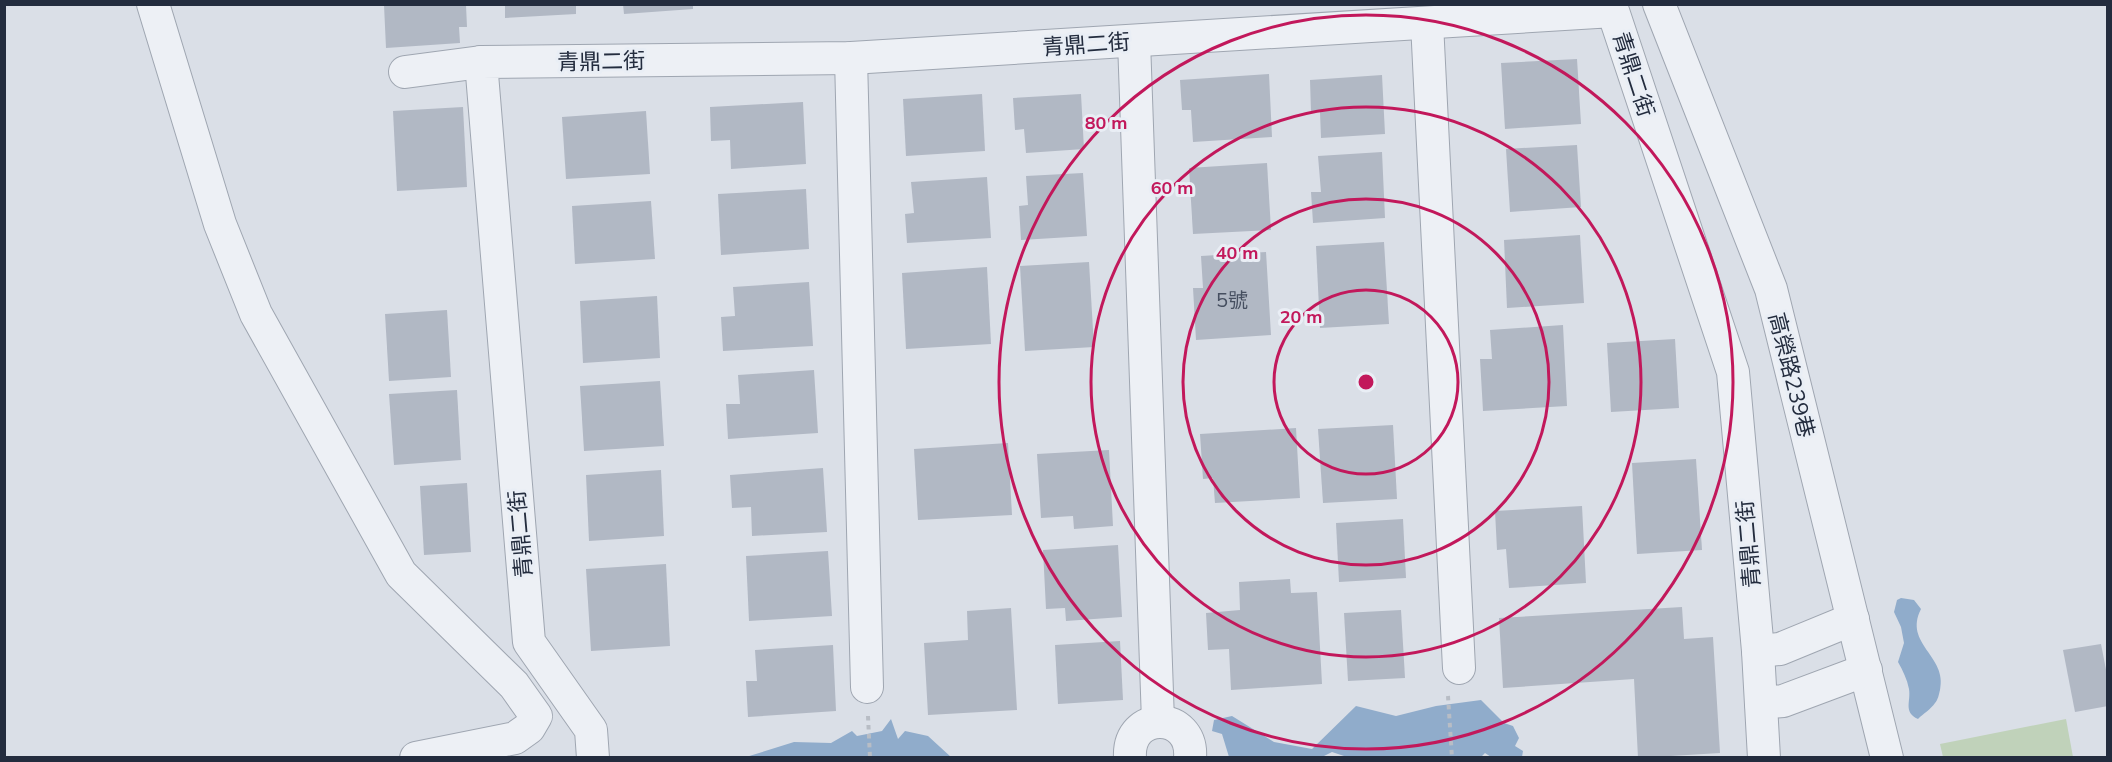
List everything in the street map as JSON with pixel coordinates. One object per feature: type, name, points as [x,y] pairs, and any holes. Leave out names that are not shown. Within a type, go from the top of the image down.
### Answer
[{"type":"street","points":[[153,4],[220,224],[256,314],[401,574],[514,685],[536,716],[529,728],[515,738],[417,758]]},
{"type":"street","name":"高榮路239巷","points":[[1659,4],[1771,289],[1887,758]]},
{"type":"street","name":"青鼎二街","points":[[592,744],[529,642],[481,62],[851,58],[1613,11],[1733,372],[1758,651]]},
{"type":"street","points":[[1427,22],[1460,668]]},
{"type":"street","points":[[1134,40],[1158,721]]},
{"type":"street","points":[[851,58],[867,687]]},
{"type":"street","points":[[405,72],[481,62]]},
{"type":"street","points":[[1764,758],[1758,651],[1780,649],[1853,619]]},
{"type":"street","points":[[1761,703],[1783,701],[1866,670]]},
{"type":"street","points":[[1130,758],[1132,738],[1139,729],[1158,721],[1167,722],[1183,732],[1188,741],[1190,758]]},
{"type":"path","points":[[1447,698],[1452,758]]},
{"type":"path","points":[[869,725],[870,758]]},
{"type":"green space","points":[[2066,719],[2073,757],[1943,757],[1940,744]]},
{"type":"water","points":[[1901,598],[1914,600],[1921,609],[1917,621],[1918,632],[1941,678],[1937,700],[1918,719],[1909,710],[1908,685],[1898,662],[1904,643],[1901,627],[1894,612],[1897,600]]},
{"type":"water","points":[[1481,700],[1504,723],[1513,726],[1519,738],[1515,746],[1523,751],[1522,757],[1491,757],[1485,753],[1480,758],[1350,758],[1332,752],[1322,757],[1229,757],[1222,734],[1212,731],[1214,720],[1232,716],[1274,742],[1312,749],[1356,706],[1396,716],[1436,706]]},
{"type":"water","points":[[891,719],[898,739],[905,731],[928,736],[951,757],[746,757],[794,742],[831,743],[852,731],[857,736],[882,731]]},
{"type":"building","points":[[505,4],[576,4],[576,14],[505,18]]},
{"type":"building","points":[[623,4],[693,4],[693,9],[624,14]]},
{"type":"building","points":[[384,5],[466,5],[467,27],[459,27],[460,43],[386,48]]},
{"type":"building","points":[[1577,59],[1581,124],[1505,129],[1501,63]]},
{"type":"building","points":[[1269,74],[1272,137],[1193,142],[1191,110],[1182,110],[1180,80]]},
{"type":"building","points":[[1382,75],[1385,134],[1321,138],[1320,112],[1311,112],[1310,80]]},
{"type":"building","points":[[982,94],[985,151],[906,156],[903,99]]},
{"type":"building","points":[[1081,94],[1084,149],[1026,153],[1024,129],[1015,130],[1013,98]]},
{"type":"building","points":[[803,102],[806,164],[731,169],[730,140],[711,141],[710,107]]},
{"type":"building","points":[[463,107],[467,187],[397,191],[393,111]]},
{"type":"building","points":[[646,111],[650,174],[566,179],[562,117]]},
{"type":"building","points":[[1577,145],[1581,207],[1510,212],[1506,149]]},
{"type":"building","points":[[1382,152],[1385,218],[1313,223],[1311,192],[1321,192],[1318,156]]},
{"type":"building","points":[[1267,163],[1271,230],[1193,234],[1189,168]]},
{"type":"building","points":[[1083,173],[1087,236],[1021,240],[1019,206],[1028,205],[1026,176]]},
{"type":"building","points":[[987,177],[991,238],[907,243],[905,214],[914,213],[911,182]]},
{"type":"building","points":[[806,189],[809,249],[721,255],[718,194]]},
{"type":"building","points":[[651,201],[655,259],[575,264],[572,206]]},
{"type":"building","points":[[1580,235],[1584,303],[1507,308],[1504,240]]},
{"type":"building","points":[[1384,242],[1389,324],[1320,328],[1316,246]]},
{"type":"building","points":[[1266,252],[1271,335],[1196,340],[1193,288],[1203,288],[1201,256]]},
{"type":"building","points":[[1089,262],[1094,347],[1025,351],[1020,266]]},
{"type":"building","points":[[987,267],[991,344],[906,349],[902,273]]},
{"type":"building","points":[[809,282],[813,346],[723,351],[721,317],[735,316],[733,287]]},
{"type":"building","points":[[657,296],[660,358],[583,363],[580,301]]},
{"type":"building","points":[[447,310],[451,377],[389,381],[385,314]]},
{"type":"building","points":[[1563,325],[1567,406],[1483,411],[1480,359],[1492,359],[1490,330]]},
{"type":"building","points":[[1675,339],[1679,408],[1611,412],[1607,343]]},
{"type":"building","points":[[814,370],[818,433],[728,439],[726,404],[740,404],[738,375]]},
{"type":"building","points":[[660,381],[664,446],[584,451],[580,386]]},
{"type":"building","points":[[457,390],[461,460],[394,465],[389,394]]},
{"type":"building","points":[[1393,425],[1397,499],[1323,503],[1318,429]]},
{"type":"building","points":[[1296,428],[1300,498],[1215,503],[1213,478],[1203,479],[1200,434]]},
{"type":"building","points":[[1008,443],[1012,515],[918,520],[914,449]]},
{"type":"building","points":[[1109,450],[1113,526],[1074,529],[1073,516],[1041,518],[1037,454]]},
{"type":"building","points":[[1696,459],[1702,550],[1637,554],[1632,463]]},
{"type":"building","points":[[823,468],[827,532],[752,536],[751,507],[732,508],[730,475]]},
{"type":"building","points":[[661,470],[664,536],[589,541],[586,475]]},
{"type":"building","points":[[467,483],[471,552],[424,555],[420,486]]},
{"type":"building","points":[[1582,506],[1586,583],[1509,588],[1506,549],[1497,550],[1495,511]]},
{"type":"building","points":[[1403,519],[1406,578],[1339,582],[1336,523]]},
{"type":"building","points":[[1118,545],[1122,617],[1066,621],[1065,608],[1046,609],[1043,550]]},
{"type":"building","points":[[828,551],[832,616],[749,621],[746,556]]},
{"type":"building","points":[[666,564],[670,646],[591,651],[586,569]]},
{"type":"building","points":[[1290,579],[1291,593],[1317,592],[1322,684],[1231,690],[1229,649],[1208,650],[1206,613],[1240,610],[1239,582]]},
{"type":"building","points":[[1682,607],[1684,639],[1713,637],[1720,753],[1638,758],[1634,679],[1503,688],[1499,618]]},
{"type":"building","points":[[1011,608],[1017,710],[928,715],[924,643],[968,640],[967,611]]},
{"type":"building","points":[[1401,610],[1405,678],[1348,681],[1344,613]]},
{"type":"building","points":[[1120,641],[1123,700],[1058,704],[1055,645]]},
{"type":"building","points":[[2101,644],[2108,680],[2108,706],[2075,712],[2063,650]]},
{"type":"building","points":[[833,645],[836,711],[748,717],[746,681],[757,681],[755,650]]}]
